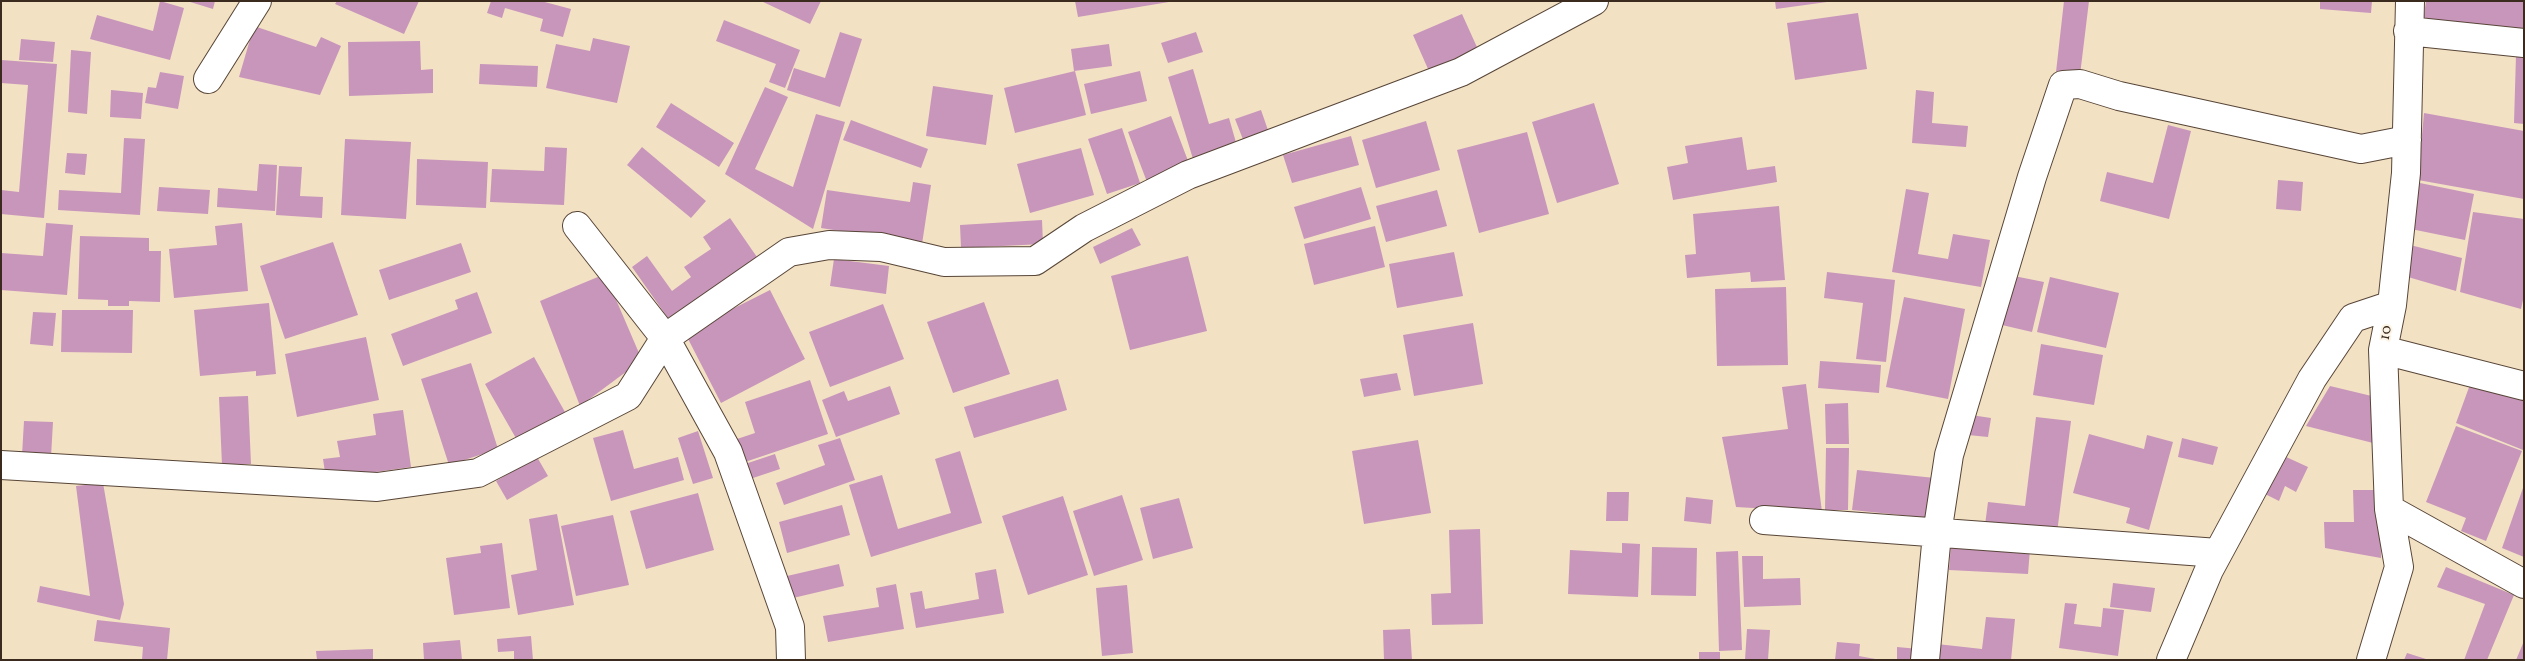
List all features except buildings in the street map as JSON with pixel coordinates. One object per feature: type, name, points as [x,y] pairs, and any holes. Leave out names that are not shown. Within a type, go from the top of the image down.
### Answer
[{"type":"street","points":[[208,79],[257,1]]},
{"type":"street","points":[[1,465],[377,487],[478,473],[628,396],[665,338],[789,252],[829,245],[881,247],[944,262],[1035,262],[1084,228],[1188,175],[1461,72],[1594,1]]},
{"type":"street","name":"10","points":[[2371,660],[2399,567],[2389,509],[2383,350],[2392,305],[2406,172],[2410,1]]},
{"type":"street","points":[[2408,31],[2524,43]]},
{"type":"street","points":[[1925,660],[1937,534],[1948,455],[2032,177],[2064,85],[2080,84],[2119,96],[2361,149],[2407,140]]},
{"type":"street","points":[[577,226],[665,338],[728,452],[790,627],[790,660]]},
{"type":"street","points":[[2171,660],[2218,553],[2312,380],[2353,318],[2392,305]]},
{"type":"street","points":[[2383,350],[2524,386]]},
{"type":"street","points":[[2389,509],[2524,584]]},
{"type":"street","points":[[1764,520],[2218,553]]}]
